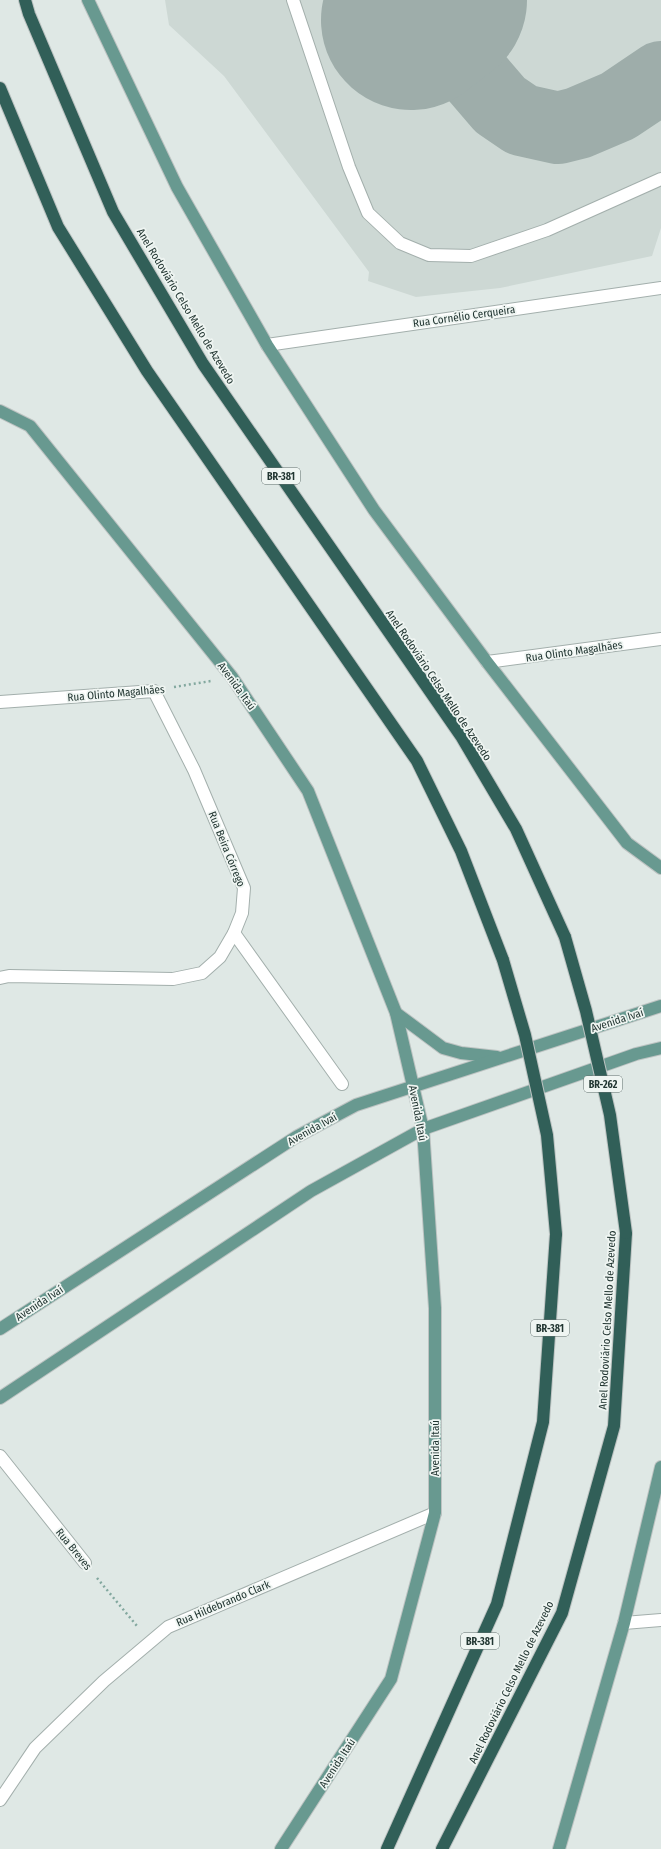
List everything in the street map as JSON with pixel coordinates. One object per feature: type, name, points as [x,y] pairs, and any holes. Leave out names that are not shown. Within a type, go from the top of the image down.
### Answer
[{"type":"highway","name":"Anel Rodoviário Celso Mello de Azevedo","points":[[25,0],[29,14],[113,212],[203,364],[460,736],[516,829],[565,937],[586,1011],[610,1114],[626,1233],[614,1426],[562,1613],[442,1849]]},
{"type":"highway","name":"BR-381","points":[[0,88],[58,227],[142,365],[417,761],[461,851],[503,960],[525,1035],[547,1135],[556,1234],[543,1422],[497,1604],[387,1849]]},
{"type":"main road","points":[[88,0],[177,187],[267,345],[374,510],[487,662],[627,843],[661,868]]},
{"type":"main road","name":"Avenida Itaú","points":[[0,411],[30,426],[232,677],[308,791],[396,1013],[423,1129],[435,1308],[435,1513],[391,1679],[281,1849]]},
{"type":"main road","name":"Avenida Ivaí","points":[[0,1329],[296,1137],[356,1105],[661,1006]]},
{"type":"main road","points":[[396,1013],[443,1048],[501,1058]]},
{"type":"main road","points":[[0,1398],[311,1191],[423,1129],[636,1054],[661,1048]]},
{"type":"main road","points":[[559,1849],[624,1624],[661,1467]]},
{"type":"street","points":[[293,0],[349,167],[368,213],[400,243],[429,255],[471,256],[547,230],[661,179]]},
{"type":"street","name":"Rua Cornélio Cerqueira","points":[[267,345],[661,288]]},
{"type":"street","name":"Rua Olinto Magalhães","points":[[487,662],[661,639]]},
{"type":"street","name":"Rua Olinto Magalhães","points":[[0,702],[154,691]]},
{"type":"street","name":"Rua Beira Córrego","points":[[0,978],[9,976],[165,978],[202,973],[220,957],[234,932],[242,913],[244,888],[194,770],[154,691]]},
{"type":"street","points":[[234,932],[342,1084]]},
{"type":"street","name":"Rua Breves","points":[[0,1456],[85,1563]]},
{"type":"street","name":"Rua Hildebrando Clark","points":[[0,1800],[35,1748],[104,1682],[168,1627],[435,1513]]},
{"type":"street","points":[[624,1624],[661,1620]]},
{"type":"path","name":"Rua Olinto Magalhães","points":[[154,691],[232,677]]},
{"type":"path","name":"Rua Breves","points":[[85,1563],[150,1642]]},
{"type":"shaded area","points":[[165,0],[661,0],[661,228],[652,256],[500,288],[416,297],[368,281],[369,272],[224,76],[169,25]]},
{"type":"taxiway","points":[[430,5],[437,26],[452,49],[500,105],[522,120],[558,128],[578,123],[618,106],[661,77]]},
{"type":"runway","points":[[411,20],[437,0]]}]
